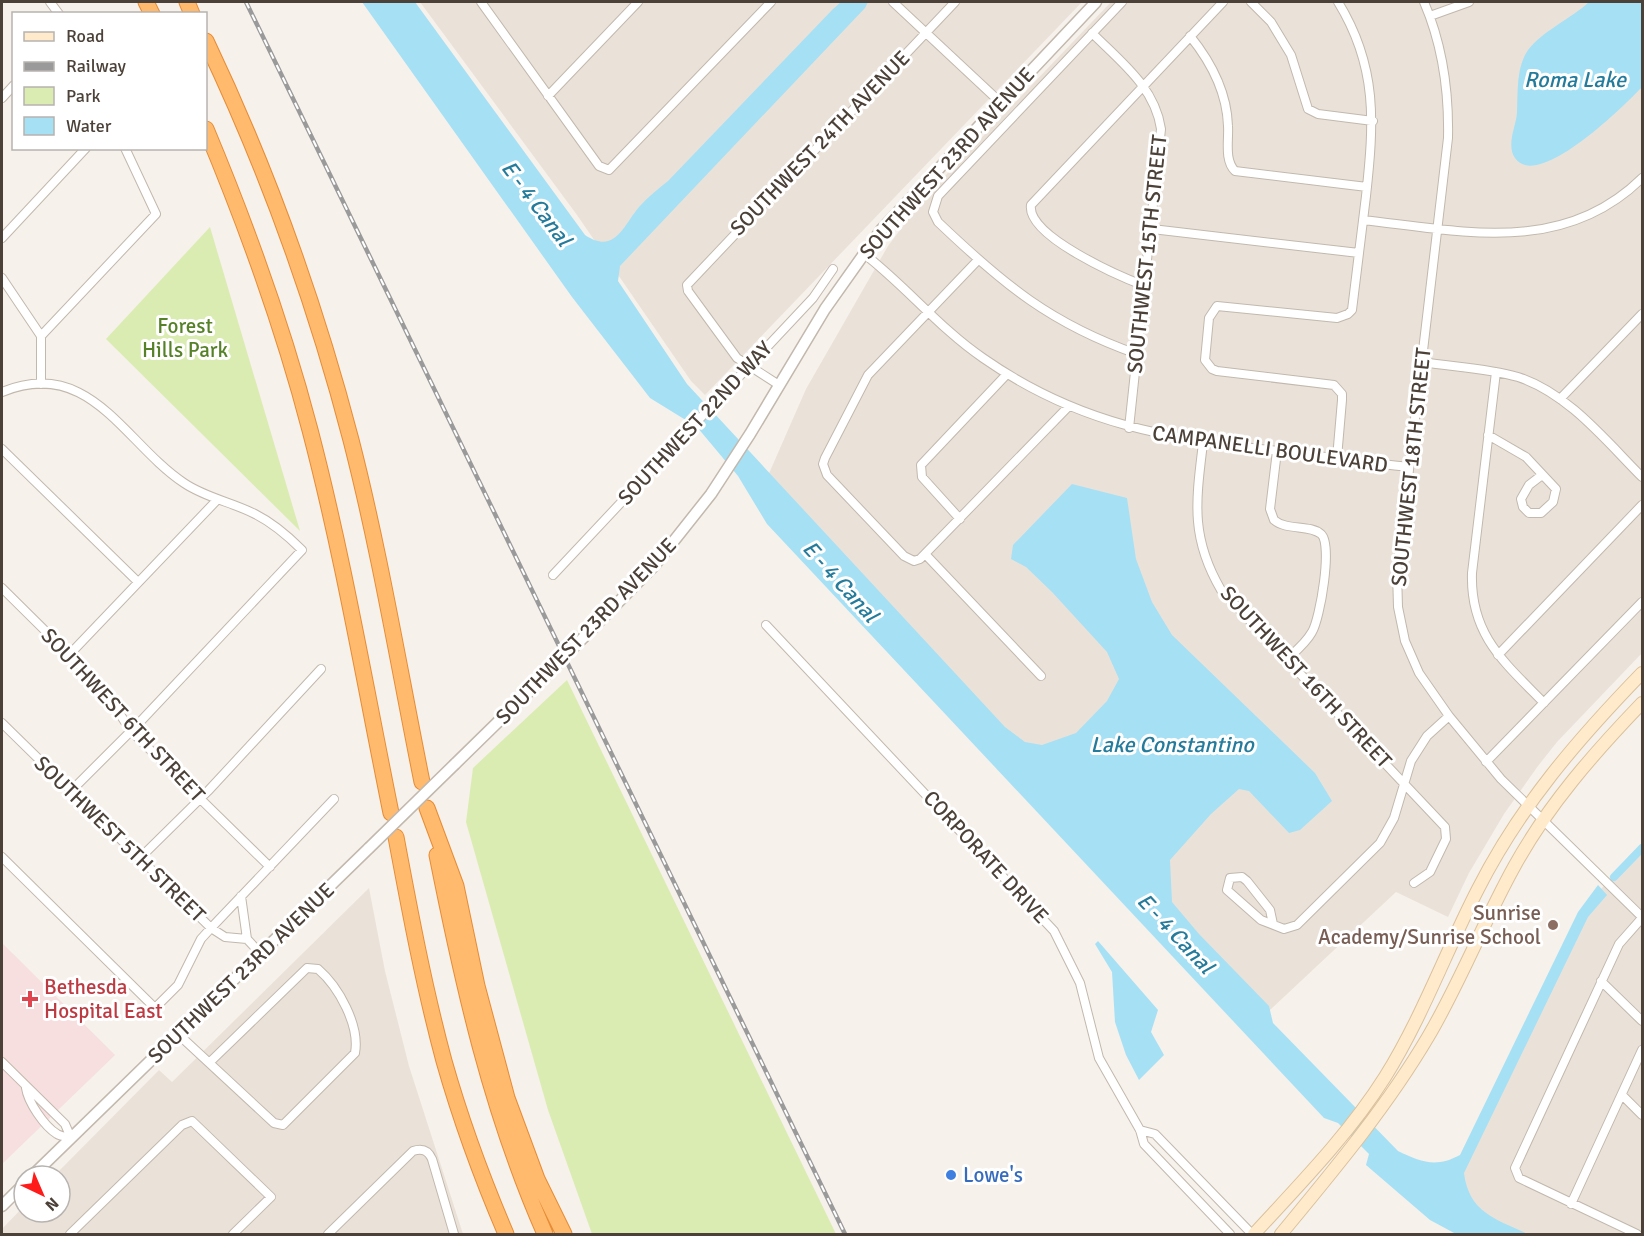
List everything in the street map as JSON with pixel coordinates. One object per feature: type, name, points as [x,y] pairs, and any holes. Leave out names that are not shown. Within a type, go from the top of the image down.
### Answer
[{"type":"highway","points":[[207,43],[280,215],[333,375],[365,498],[422,782]]},
{"type":"highway","points":[[207,132],[267,286],[310,428],[343,572],[391,813]]},
{"type":"highway","points":[[545,1234],[514,1158],[478,1046],[458,961],[427,807],[456,886],[483,1014],[507,1098],[537,1179],[564,1234]]},
{"type":"highway","points":[[396,837],[427,994],[444,1061],[470,1144],[506,1234]]},
{"type":"main road","points":[[1253,1234],[1348,1128],[1386,1076],[1412,1028],[1477,890],[1528,805],[1566,755],[1642,673]]},
{"type":"main road","points":[[1281,1234],[1365,1130],[1404,1076],[1443,1009],[1513,868],[1543,820],[1590,758],[1642,703]]},
{"type":"street","points":[[481,2],[603,170],[609,170],[771,2]]},
{"type":"street","points":[[548,96],[638,2]]},
{"type":"street","points":[[893,2],[1000,102]]},
{"type":"street","name":"SOUTHWEST 24TH AVENUE","points":[[747,367],[733,352],[688,291],[687,285],[955,2]]},
{"type":"street","name":"SOUTHWEST 23RD AVENUE","points":[[45,1164],[547,674],[661,557],[723,477],[825,309],[863,253],[906,202],[1096,2]]},
{"type":"street","points":[[1122,2],[938,196],[933,212],[938,222],[978,260],[1042,310],[1090,336],[1137,354]]},
{"type":"street","points":[[1145,286],[1119,276],[1070,248],[1035,222],[1030,210],[1034,200],[1224,2]]},
{"type":"street","points":[[1251,2],[1271,22],[1291,54],[1308,109],[1318,114],[1373,121]]},
{"type":"street","points":[[1337,458],[1342,400],[1339,389],[1334,385],[1212,369],[1204,360],[1210,312],[1223,304],[1343,317],[1352,310],[1373,121],[1369,77],[1363,55],[1338,2]]},
{"type":"street","name":"SOUTHWEST 18TH STREET","points":[[1424,2],[1443,64],[1448,102],[1447,157],[1397,572],[1400,620],[1419,673],[1449,717],[1486,762],[1642,917]]},
{"type":"street","points":[[1430,16],[1468,2]]},
{"type":"street","name":"SOUTHWEST 15TH STREET","points":[[1092,33],[1144,85],[1157,110],[1161,129],[1129,428]]},
{"type":"street","points":[[1190,36],[1209,62],[1222,91],[1228,122],[1228,161],[1235,171],[1367,187]]},
{"type":"street","points":[[2,238],[84,150]]},
{"type":"street","points":[[41,336],[156,214],[126,150]]},
{"type":"street","points":[[1363,220],[1500,234],[1536,231],[1592,214],[1641,184]]},
{"type":"street","points":[[1152,229],[1359,253]]},
{"type":"street","name":"CAMPANELLI BOULEVARD","points":[[863,253],[960,341],[1007,374],[1068,406],[1129,428],[1203,443],[1410,467]]},
{"type":"street","points":[[978,260],[868,375],[823,464],[827,475],[904,556],[914,561],[926,555],[1068,406]]},
{"type":"street","name":"SOUTHWEST 22ND WAY","points":[[552,576],[813,298],[833,269]]},
{"type":"street","points":[[2,278],[41,336],[41,384]]},
{"type":"street","points":[[1560,399],[1642,314]]},
{"type":"street","points":[[1423,362],[1496,372],[1531,382],[1560,399],[1642,477]]},
{"type":"street","points":[[747,367],[779,385]]},
{"type":"street","points":[[1496,372],[1472,587],[1481,629],[1498,655],[1544,703]]},
{"type":"street","points":[[960,519],[922,477],[921,465],[1007,374]]},
{"type":"street","points":[[2,392],[21,386],[41,384],[75,390],[99,403],[175,477],[217,500],[271,523],[302,550],[71,791]]},
{"type":"street","points":[[1488,435],[1526,457],[1542,475],[1551,481],[1556,493],[1545,511],[1532,514],[1523,507],[1521,499],[1529,485],[1542,475]]},
{"type":"street","name":"SOUTHWEST 16TH STREET","points":[[1203,443],[1195,507],[1200,544],[1206,562],[1229,600],[1442,823],[1446,839],[1430,872],[1414,883]]},
{"type":"street","points":[[2,449],[138,582]]},
{"type":"street","points":[[1276,451],[1270,509],[1274,520],[1283,526],[1318,532],[1323,536],[1327,547],[1317,620],[1310,636],[1287,659]]},
{"type":"street","points":[[69,655],[217,500]]},
{"type":"street","points":[[1498,655],[1642,505]]},
{"type":"street","points":[[926,555],[1041,676]]},
{"type":"street","name":"SOUTHWEST 6TH STREET","points":[[2,588],[115,702],[131,731],[270,867]]},
{"type":"street","points":[[1486,762],[1642,602]]},
{"type":"street","name":"CORPORATE DRIVE","points":[[766,625],[1054,931],[1080,983],[1098,1058],[1140,1130],[1144,1144],[1230,1234]]},
{"type":"street","points":[[140,858],[200,799],[321,669]]},
{"type":"street","points":[[1273,924],[1270,910],[1247,881],[1242,877],[1230,878],[1227,890],[1261,920],[1284,929],[1297,925],[1371,854],[1394,818],[1404,782],[1418,748],[1449,717]]},
{"type":"street","name":"SOUTHWEST 5TH STREET","points":[[2,723],[211,928],[225,937],[238,940],[247,939],[241,896]]},
{"type":"street","points":[[2,857],[155,1008],[178,985],[201,939],[334,799]]},
{"type":"street","points":[[1637,1234],[1520,1178],[1515,1168],[1601,981],[1620,944],[1642,917]]},
{"type":"street","points":[[247,939],[261,954]]},
{"type":"street","points":[[178,1034],[274,1123],[283,1125],[355,1053],[355,1041],[341,994],[318,969],[307,968],[210,1062]]},
{"type":"street","points":[[1601,981],[1642,1021]]},
{"type":"street","points":[[1571,1203],[1642,1050]]},
{"type":"street","points":[[2,1062],[65,1124],[71,1138]]},
{"type":"street","points":[[26,1088],[27,1095],[43,1120],[57,1134],[71,1138]]},
{"type":"street","points":[[1622,1095],[1642,1115]]},
{"type":"street","points":[[70,1234],[182,1125],[192,1121],[272,1197],[233,1234]]},
{"type":"street","name":"CORPORATE DRIVE","points":[[1140,1130],[1155,1134],[1253,1234]]},
{"type":"street","points":[[328,1234],[413,1151],[419,1149],[430,1154],[454,1234]]},
{"type":"shaded area","points":[[420,2],[1082,2],[705,395],[691,381],[577,215]]},
{"type":"shaded area","points":[[1111,2],[1642,2],[1642,653],[1557,742],[1538,766],[1504,814],[1469,873],[1448,917],[1396,892],[1256,1023],[763,487],[806,389],[888,246],[924,198]]},
{"type":"shaded area","points":[[1642,848],[1642,1234],[1496,1234],[1442,1200],[1597,893]]},
{"type":"shaded area","points":[[369,888],[385,971],[409,1066],[463,1234],[2,1234],[2,1229],[12,1219],[12,1224],[72,1224],[72,1164],[66,1164],[159,1070],[172,1082]]},
{"type":"shaded area","name":"Bethesda Hospital East","points":[[2,943],[115,1055],[2,1164]]},
{"type":"green space","name":"Forest Hills Park","points":[[210,227],[300,531],[106,339]]},
{"type":"green space","points":[[567,680],[836,1234],[592,1234],[548,1110],[466,822],[473,768]]},
{"type":"water","points":[[362,2],[415,2],[585,235],[604,242],[617,236],[642,203],[668,181],[833,9],[841,2],[868,2],[865,8],[620,266],[618,281],[687,384],[1005,727],[1025,742],[1042,745],[1076,733],[1107,701],[1119,679],[1107,652],[1052,592],[1026,567],[1011,559],[1013,545],[1072,484],[1127,498],[1136,559],[1152,602],[1172,635],[1315,773],[1332,801],[1300,830],[1289,833],[1249,791],[1239,789],[1211,814],[1170,860],[1172,902],[1199,934],[1269,1006],[1273,1023],[1398,1151],[1429,1162],[1443,1161],[1460,1155],[1578,912],[1598,885],[1607,895],[1588,917],[1464,1173],[1467,1186],[1478,1206],[1495,1219],[1528,1234],[1456,1234],[1430,1220],[1366,1165],[1369,1154],[1338,1123],[1324,1118],[767,524],[738,476],[697,427],[650,398],[572,297]]},
{"type":"water","name":"Roma Lake","points":[[1589,2],[1642,2],[1642,87],[1582,141],[1542,164],[1526,165],[1515,158],[1511,147],[1517,113],[1521,64],[1534,43]]},
{"type":"water","points":[[1098,941],[1158,1010],[1151,1032],[1164,1055],[1139,1080],[1126,1055],[1115,1022],[1112,972],[1095,944]]},
{"type":"waterway","points":[[1614,877],[1642,848]]},
{"type":"railway","points":[[246,2],[845,1234]]},
{"type":"place","name":"Sunrise Academy/Sunrise School","points":[[1553,925]]},
{"type":"place","name":"Bethesda Hospital East","points":[[30,999]]},
{"type":"place","name":"Lowe's","points":[[951,1175]]},
{"type":"water label","name":"E - 4 Canal","points":[[537,203]]},
{"type":"water label","name":"E - 4 Canal","points":[[841,581]]},
{"type":"water label","name":"Lake Constantino","points":[[1172,744]]},
{"type":"water label","name":"E - 4 Canal","points":[[1176,933]]}]
